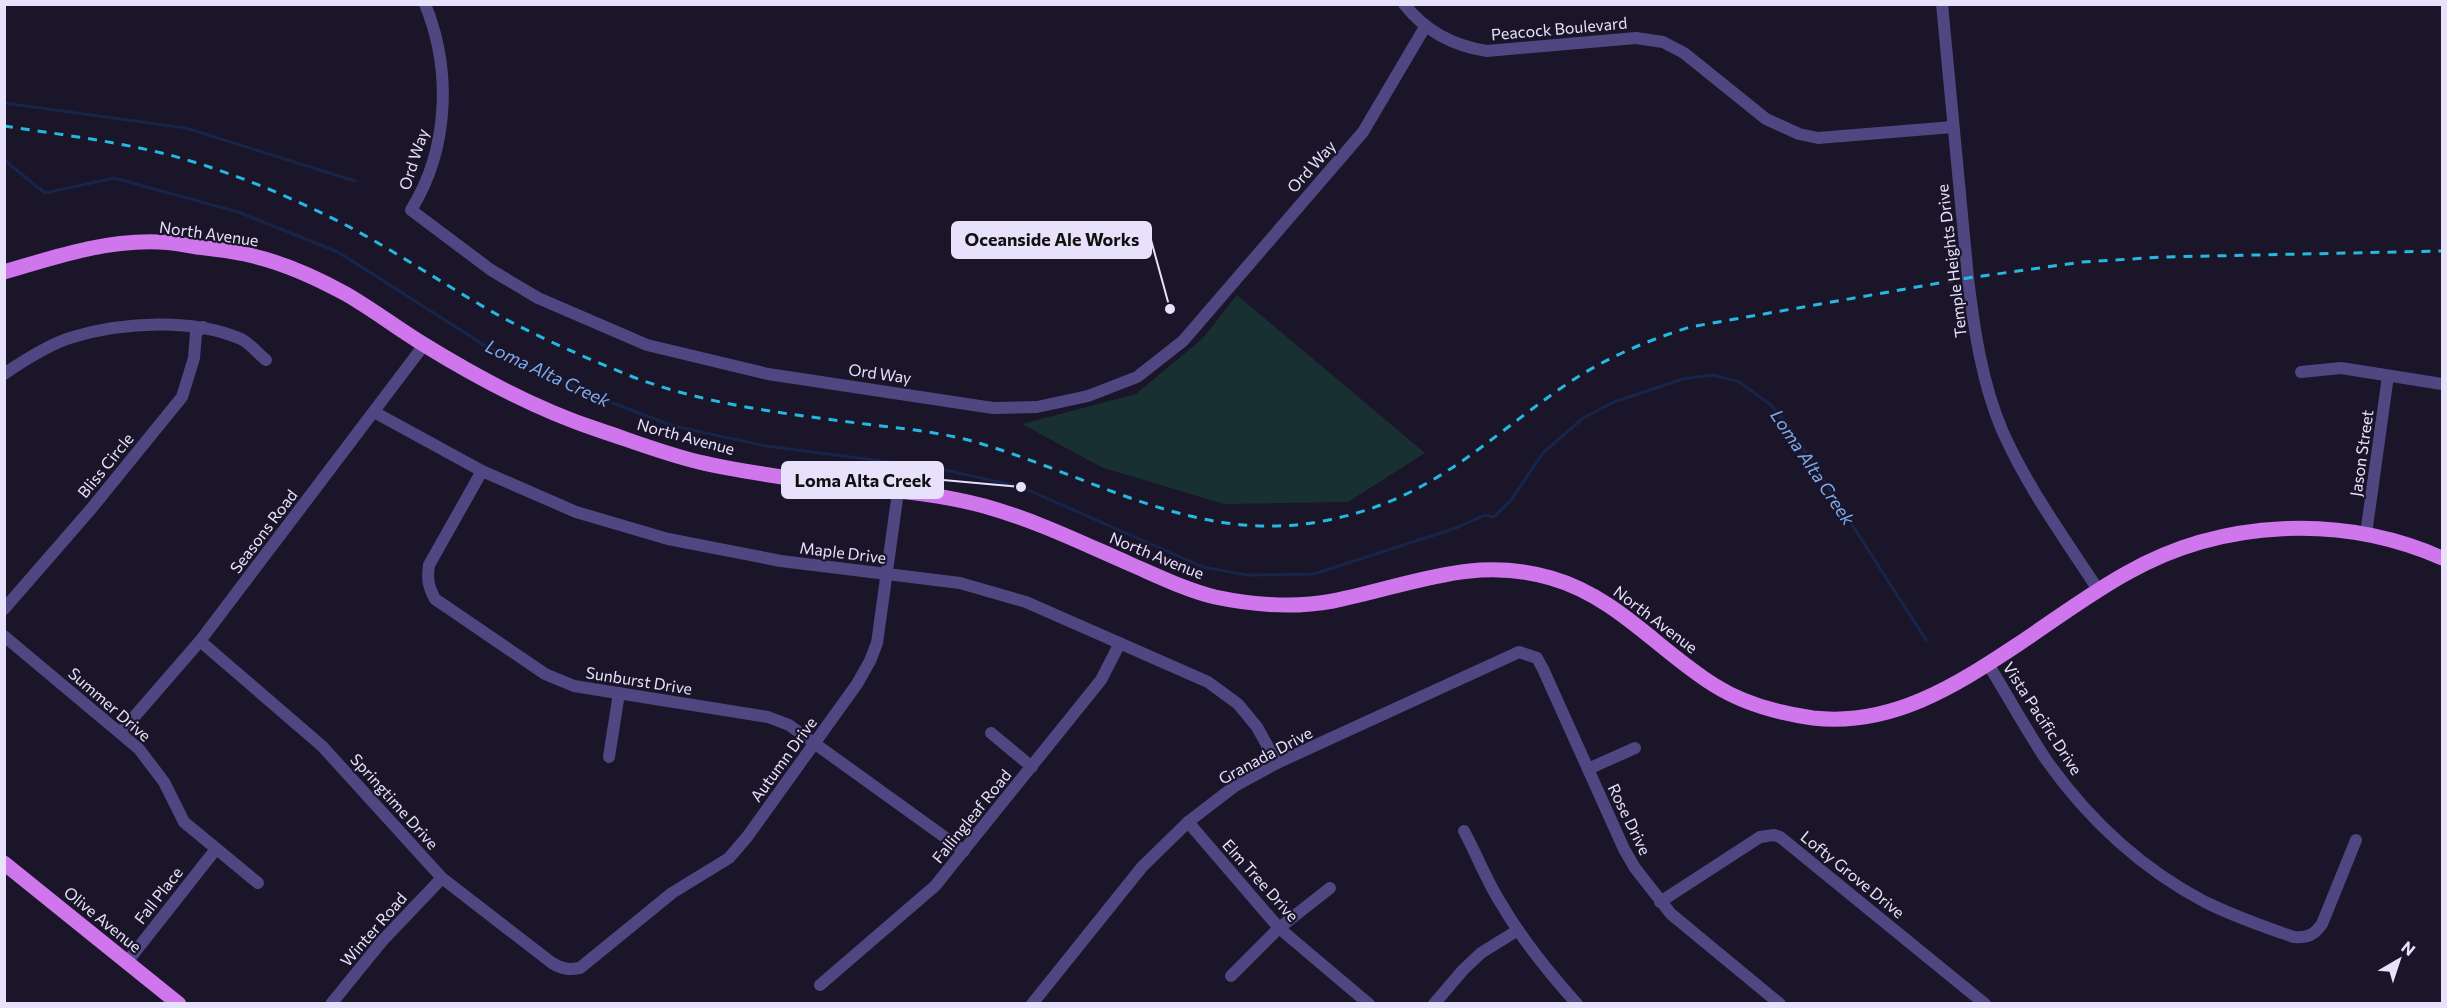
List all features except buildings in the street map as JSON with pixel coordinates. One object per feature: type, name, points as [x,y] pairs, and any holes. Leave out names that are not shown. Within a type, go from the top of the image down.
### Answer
[{"type":"main road","name":"North Avenue","points":[[4,272],[102,245],[160,242],[254,255],[345,294],[424,345],[512,393],[589,427],[698,462],[801,480],[976,504],[1030,520],[1182,587],[1242,602],[1286,605],[1328,602],[1443,573],[1469,569],[1507,570],[1546,576],[1593,594],[1632,620],[1708,682],[1738,698],[1775,712],[1821,719],[1860,717],[1896,711],[1935,696],[1989,664],[2128,572],[2167,554],[2222,535],[2271,529],[2325,529],[2366,534],[2416,546],[2442,558]]},
{"type":"main road","name":"Olive Avenue","points":[[4,863],[179,1004]]},
{"type":"street","name":"Ord Way","points":[[425,4],[433,23],[443,79],[444,106],[432,164],[411,210],[491,270],[538,298],[647,345],[768,374],[993,408],[1037,406],[1088,396],[1137,377],[1183,341],[1363,132],[1425,27]]},
{"type":"street","name":"Peacock Boulevard","points":[[1404,4],[1415,19],[1441,38],[1471,49],[1487,51],[1636,38],[1663,42],[1684,53],[1766,119],[1799,134],[1818,138],[1953,127]]},
{"type":"street","name":"Temple Heights Drive","points":[[1941,4],[1973,324],[1990,396],[2002,430],[2028,481],[2099,591]]},
{"type":"street","points":[[4,374],[72,337],[121,328],[169,324],[203,327],[243,340],[266,360]]},
{"type":"street","name":"Bliss Circle","points":[[4,609],[91,509],[182,397],[194,358],[196,333],[203,327]]},
{"type":"street","name":"Seasons Road","points":[[121,732],[200,641],[424,345]]},
{"type":"street","points":[[2301,372],[2341,368],[2442,384]]},
{"type":"street","name":"Jason Street","points":[[2366,534],[2388,376]]},
{"type":"street","name":"Maple Drive","points":[[374,412],[482,471],[576,512],[668,539],[781,561],[960,583],[996,591],[1026,602],[1209,682],[1238,704],[1257,727],[1277,763]]},
{"type":"street","name":"Sunburst Drive","points":[[482,471],[429,565],[428,587],[435,599],[545,674],[574,686],[768,717],[789,725],[964,851]]},
{"type":"street","name":"Autumn Drive","points":[[573,969],[580,968],[672,893],[729,858],[747,837],[857,684],[877,644],[898,492]]},
{"type":"street","name":"Summer Drive","points":[[4,636],[139,749],[164,782],[184,822],[258,883]]},
{"type":"street","name":"Springtime Drive","points":[[200,641],[322,746],[442,878],[552,963],[563,969],[573,969]]},
{"type":"street","name":"Fallingleaf Road","points":[[820,985],[935,886],[1101,680],[1120,643]]},
{"type":"street","name":"Granada Drive","points":[[1032,1004],[1142,867],[1188,822],[1235,786],[1277,763],[1519,652],[1537,658],[1543,669]]},
{"type":"street","name":"Vista Pacific Drive","points":[[1989,664],[2047,760],[2090,815],[2132,854],[2205,902],[2294,938],[2314,935],[2322,924],[2356,840]]},
{"type":"street","name":"Rose Drive","points":[[1543,669],[1624,849],[1660,902],[1671,914],[1777,1003]]},
{"type":"street","points":[[609,757],[619,693]]},
{"type":"street","points":[[991,733],[1032,766]]},
{"type":"street","points":[[1588,769],[1635,748]]},
{"type":"street","name":"Elm Tree Drive","points":[[1188,822],[1279,928],[1369,1004]]},
{"type":"street","points":[[1464,831],[1500,903],[1548,971],[1577,1004]]},
{"type":"street","name":"Lofty Grove Drive","points":[[1660,902],[1760,837],[1774,835],[1780,837],[1985,1004]]},
{"type":"street","name":"Fall Place","points":[[127,962],[216,849]]},
{"type":"street","name":"Winter Road","points":[[331,1004],[383,940],[442,878]]},
{"type":"street","points":[[1231,976],[1279,928],[1330,888]]},
{"type":"street","points":[[1434,1004],[1475,959],[1518,930]]},
{"type":"green space","points":[[1237,295],[1425,453],[1348,502],[1224,504],[1101,467],[1022,424],[1136,394],[1203,338]]},
{"type":"waterway","points":[[4,103],[186,128],[355,181]]},
{"type":"waterway","name":"Loma Alta Creek","points":[[4,160],[45,193],[114,178],[238,212],[338,252],[484,345],[587,393],[673,426],[766,446],[936,468],[1021,487],[1203,567],[1247,575],[1314,574],[1456,528],[1485,515],[1494,517],[1511,500],[1543,453],[1583,418],[1614,402],[1683,379],[1713,375],[1739,382],[1771,405],[1790,428],[1926,640]]},
{"type":"railway","points":[[4,126],[146,149],[203,165],[258,185],[337,220],[524,329],[602,364],[661,387],[718,402],[924,431],[968,440],[1149,504],[1191,516],[1233,524],[1277,526],[1323,521],[1361,512],[1395,499],[1454,467],[1567,384],[1596,366],[1642,344],[1690,327],[1968,278],[2082,262],[2163,257],[2442,251]]},
{"type":"place","name":"Oceanside Ale Works","points":[[1170,309]]},
{"type":"place","name":"Loma Alta Creek","points":[[1021,487]]}]
